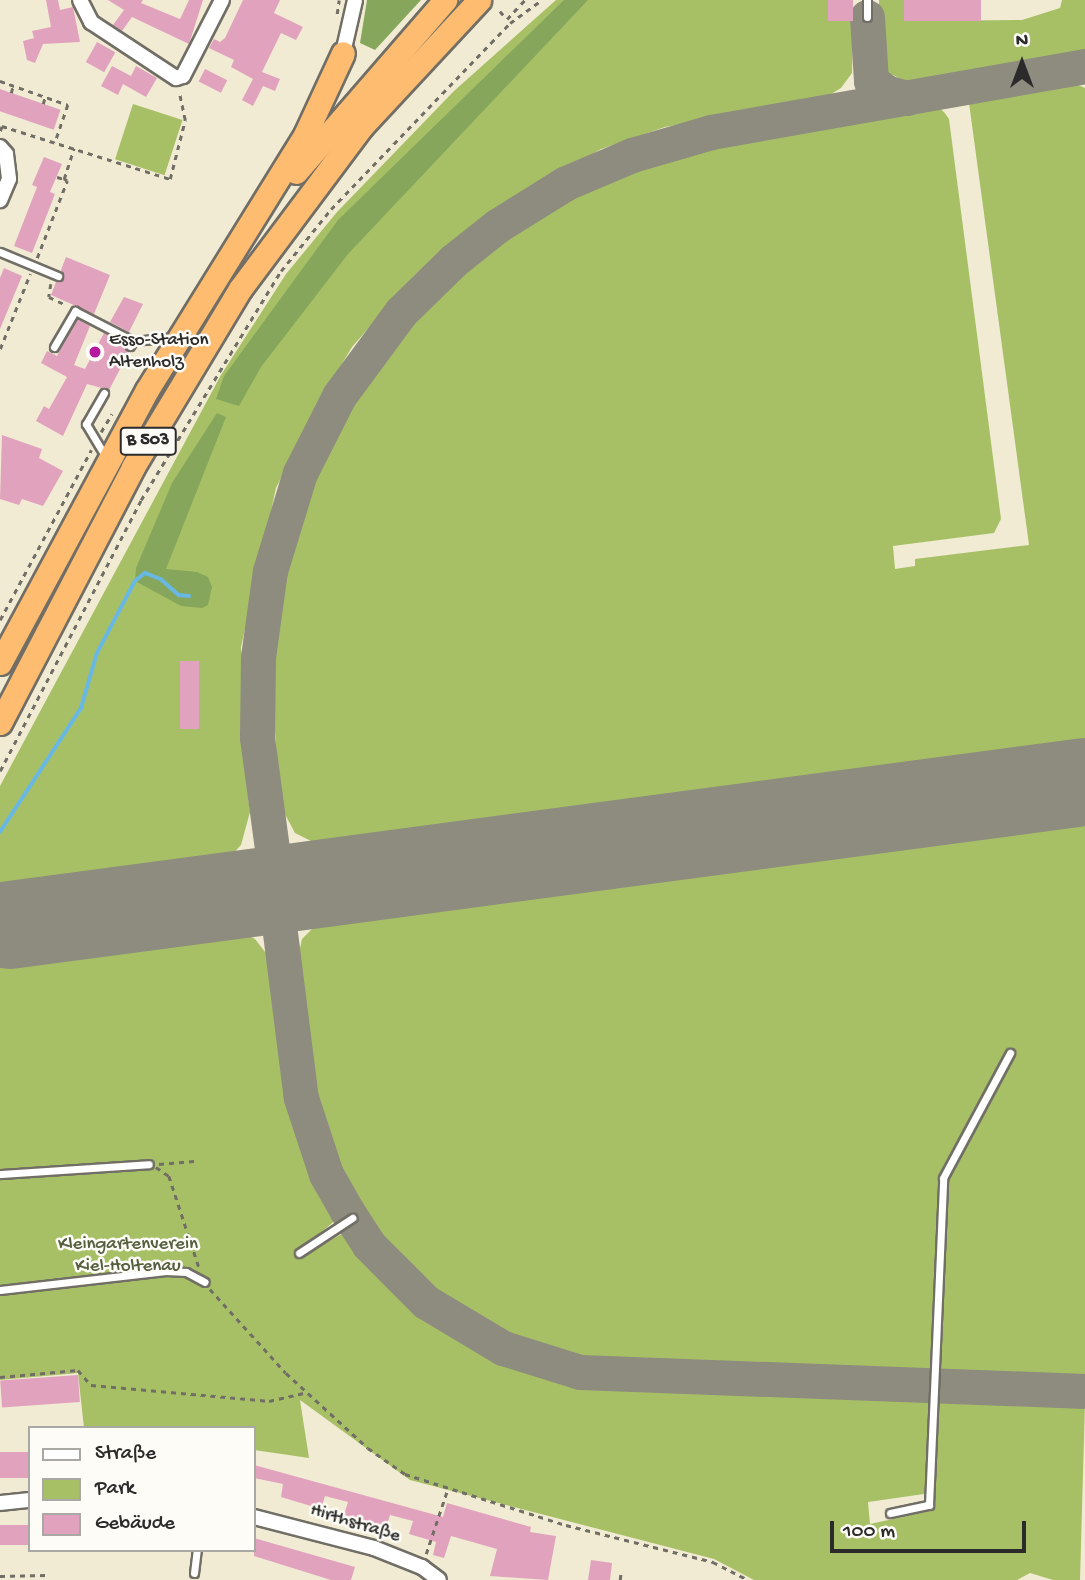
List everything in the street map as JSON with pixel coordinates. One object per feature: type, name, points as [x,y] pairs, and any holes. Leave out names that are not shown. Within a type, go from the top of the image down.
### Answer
[{"type":"highway","name":"B 503","points":[[0,663],[108,460],[180,337],[246,234],[343,114],[445,0]]},
{"type":"highway","name":"B 503","points":[[0,723],[134,467],[240,289],[354,136],[479,0]]},
{"type":"highway","points":[[246,234],[322,104],[343,53]]},
{"type":"street","points":[[80,0],[91,22],[176,78],[183,76],[222,0]]},
{"type":"street","points":[[343,53],[355,0]]},
{"type":"street","points":[[0,147],[6,154],[9,179],[0,200]]},
{"type":"street","points":[[0,1503],[28,1500]]},
{"type":"street","name":"Hirthstraße","points":[[256,1518],[357,1543],[422,1567],[439,1580]]},
{"type":"lane","points":[[867,0],[867,17]]},
{"type":"lane","points":[[0,251],[56,275]]},
{"type":"lane","points":[[54,347],[75,311],[131,344],[180,337]]},
{"type":"lane","points":[[104,393],[86,425],[108,460]]},
{"type":"lane","points":[[890,1513],[929,1505],[943,1178],[1010,1053]]},
{"type":"lane","points":[[0,1174],[149,1164]]},
{"type":"lane","points":[[299,1254],[352,1218]]},
{"type":"lane","points":[[0,1290],[166,1271],[186,1272],[205,1282]]},
{"type":"lane","points":[[194,1573],[197,1552]]},
{"type":"path","points":[[507,19],[525,0]]},
{"type":"path","points":[[0,771],[141,500],[281,271],[331,209],[510,23],[542,0]]},
{"type":"path","points":[[500,11],[510,23]]},
{"type":"path","points":[[0,131],[2,126],[170,179],[185,120],[176,78]]},
{"type":"path","points":[[0,81],[68,105],[55,143]]},
{"type":"path","points":[[11,93],[13,86]]},
{"type":"path","points":[[43,104],[45,97]]},
{"type":"path","points":[[0,349],[67,181],[64,179],[75,149]]},
{"type":"path","points":[[57,177],[64,179]]},
{"type":"path","points":[[50,208],[56,210]]},
{"type":"path","points":[[40,233],[46,236]]},
{"type":"path","points":[[56,275],[49,297],[75,311]]},
{"type":"path","points":[[16,290],[23,293]]},
{"type":"path","points":[[4,320],[11,322]]},
{"type":"path","points":[[0,608],[5,610]]},
{"type":"path","points":[[149,1164],[197,1161]]},
{"type":"path","points":[[149,1164],[169,1175],[205,1282],[308,1392],[387,1463],[447,1490],[713,1562],[748,1580]]},
{"type":"path","points":[[0,1377],[78,1370],[91,1385],[269,1401],[308,1392]]},
{"type":"path","points":[[422,1567],[447,1490]]},
{"type":"path","points":[[620,1580],[621,1570]]},
{"type":"path","points":[[0,1576],[46,1575]]},
{"type":"green space","points":[[367,0],[421,0],[375,50],[360,43]]},
{"type":"green space","points":[[556,0],[828,0],[828,21],[853,21],[852,73],[841,88],[828,96],[665,127],[601,149],[477,221],[415,275],[352,347],[315,409],[276,488],[241,647],[243,755],[250,812],[241,845],[228,859],[0,889],[0,786],[221,375],[286,274],[337,212],[454,91]]},
{"type":"green space","points":[[564,0],[588,0],[348,254],[261,367],[239,406],[216,399],[224,376],[338,220]]},
{"type":"green space","points":[[879,0],[904,0],[905,21],[1022,20],[1060,8],[1062,0],[1085,0],[1085,52],[906,81],[888,73],[879,58]]},
{"type":"green space","points":[[1076,84],[1085,88],[1085,746],[325,848],[295,833],[279,803],[272,677],[279,601],[319,469],[366,382],[401,333],[449,286],[515,232],[595,186],[673,158],[742,142],[938,107],[949,119],[1001,519],[994,533],[893,546],[895,569],[915,566],[915,559],[1029,545],[969,103]]},
{"type":"green space","points":[[133,104],[182,120],[165,175],[115,159]]},
{"type":"green space","points":[[217,413],[226,417],[166,569],[197,572],[208,577],[212,587],[208,605],[202,608],[181,606],[135,581],[136,568],[172,483]]},
{"type":"green space","points":[[1085,819],[1085,1377],[606,1363],[567,1355],[480,1322],[436,1294],[398,1259],[368,1220],[336,1167],[315,1101],[296,967],[302,939],[322,919]]},
{"type":"green space","name":"Kleingartenverein Kiel-Holtenau","points":[[238,930],[255,939],[272,961],[292,1108],[312,1171],[337,1219],[296,1253],[300,1258],[345,1232],[407,1302],[461,1339],[532,1371],[591,1385],[926,1399],[931,1405],[927,1490],[924,1494],[868,1502],[870,1524],[930,1511],[936,1405],[941,1400],[1085,1404],[1080,1580],[1053,1580],[1030,1573],[1017,1580],[754,1580],[714,1559],[410,1480],[300,1400],[309,1458],[256,1450],[256,1426],[84,1426],[78,1373],[0,1380],[0,961]]},
{"type":"building","points":[[46,0],[58,0],[60,10],[73,7],[80,42],[43,44],[35,63],[27,60],[23,41],[34,38],[32,31],[51,27]]},
{"type":"building","points":[[108,0],[143,0],[141,3],[180,19],[189,0],[203,0],[189,44],[132,17],[122,31],[113,25],[124,10]]},
{"type":"building","points":[[243,0],[280,0],[274,13],[303,27],[296,40],[281,33],[262,72],[280,79],[275,91],[263,86],[253,106],[242,100],[253,79],[231,67],[234,60],[209,48],[214,39],[220,42],[225,38]]},
{"type":"building","points":[[828,0],[853,0],[853,21],[828,21]]},
{"type":"building","points":[[904,0],[981,0],[981,21],[904,21]]},
{"type":"building","points":[[97,42],[115,52],[104,72],[86,62]]},
{"type":"building","points":[[112,66],[131,76],[136,66],[157,78],[146,97],[123,84],[118,95],[101,86]]},
{"type":"building","points":[[205,69],[227,80],[221,93],[199,81]]},
{"type":"building","points":[[0,89],[61,110],[54,130],[0,111]]},
{"type":"building","points":[[44,157],[62,164],[50,192],[55,194],[32,253],[14,246],[37,187],[32,185]]},
{"type":"building","points":[[66,257],[110,275],[94,314],[51,295],[56,282],[64,278],[61,270]]},
{"type":"building","points":[[4,268],[22,276],[0,329],[0,278]]},
{"type":"building","points":[[124,297],[143,304],[129,332],[110,322]]},
{"type":"building","points":[[77,319],[90,326],[74,365],[85,369],[104,333],[124,343],[129,352],[109,390],[87,384],[63,436],[36,421],[44,406],[49,409],[67,377],[41,363],[47,351],[57,356]]},
{"type":"building","points":[[2,435],[42,449],[39,458],[63,471],[43,506],[22,499],[19,505],[0,499]]},
{"type":"building","points":[[180,661],[199,661],[199,729],[180,729]]},
{"type":"building","points":[[78,1375],[80,1402],[2,1407],[0,1380]]},
{"type":"building","points":[[0,1452],[28,1452],[28,1478],[0,1478]]},
{"type":"building","points":[[256,1466],[443,1517],[447,1503],[531,1527],[530,1532],[556,1536],[548,1580],[490,1576],[497,1549],[451,1536],[444,1558],[433,1555],[436,1542],[409,1534],[413,1521],[390,1515],[386,1528],[344,1515],[348,1502],[325,1496],[321,1509],[281,1497],[283,1484],[256,1478]]},
{"type":"building","points":[[0,1525],[28,1525],[28,1545],[0,1545]]},
{"type":"building","points":[[256,1539],[355,1567],[351,1580],[331,1580],[254,1556]]},
{"type":"building","points":[[591,1560],[612,1563],[610,1580],[588,1580]]},
{"type":"waterway","points":[[0,832],[81,708],[97,653],[135,581],[145,573],[161,579],[179,595],[189,596]]},
{"type":"taxiway","points":[[867,17],[871,81],[886,92],[907,98]]},
{"type":"taxiway","points":[[370,877],[298,873],[273,856],[257,737],[258,657],[270,571],[300,473],[339,396],[401,312],[453,261],[497,226],[566,183],[632,155],[711,132],[1085,66]]},
{"type":"taxiway","points":[[343,883],[290,903],[279,925],[301,1098],[326,1174],[347,1211],[369,1245],[426,1302],[503,1348],[580,1372],[1085,1391]]},
{"type":"runway","points":[[10,925],[1085,782]]},
{"type":"place","name":"Esso-Station Altenholz","points":[[95,352]]}]
